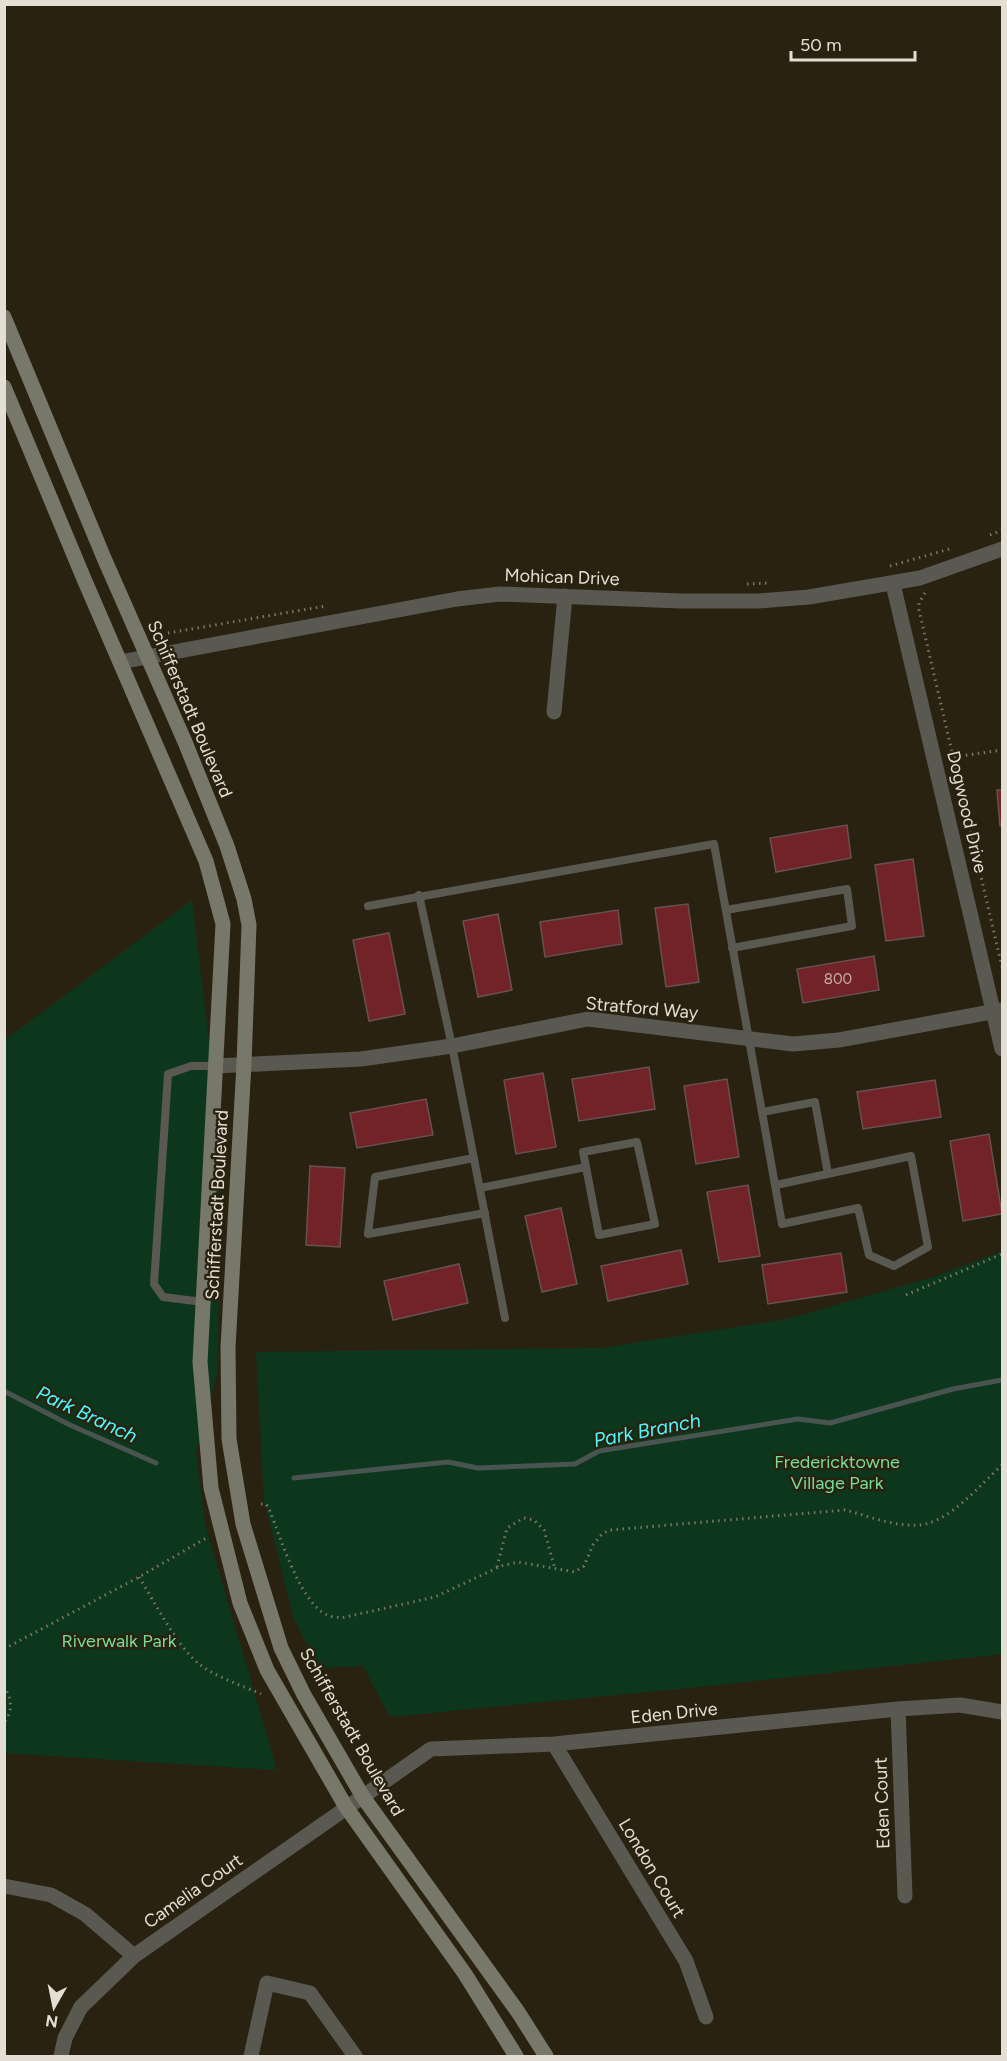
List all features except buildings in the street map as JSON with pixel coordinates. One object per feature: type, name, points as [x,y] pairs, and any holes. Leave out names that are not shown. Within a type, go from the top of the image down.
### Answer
[{"type":"main road","name":"Schifferstadt Boulevard","points":[[4,317],[99,547],[185,742],[227,846],[244,899],[249,925],[244,1064],[228,1347],[230,1439],[243,1524],[281,1648],[304,1695],[363,1797],[518,2012],[546,2056]]},
{"type":"main road","name":"Schifferstadt Boulevard","points":[[4,387],[206,861],[223,924],[223,965],[215,1066],[200,1362],[211,1488],[240,1603],[267,1670],[346,1807],[465,1974],[516,2056]]},
{"type":"street","name":"Mohican Drive","points":[[120,662],[457,599],[500,594],[758,602],[809,597],[893,584],[947,570],[1002,549]]},
{"type":"street","name":"Dogwood Drive","points":[[893,584],[998,1011],[1002,1049]]},
{"type":"street","points":[[555,712],[565,596]]},
{"type":"street","name":"Stratford Way","points":[[215,1066],[361,1059],[452,1046],[588,1019],[793,1044],[839,1040],[998,1011]]},
{"type":"street","name":"Eden Drive","points":[[363,1797],[431,1749],[554,1744],[898,1709],[960,1705],[1002,1712]]},
{"type":"street","name":"Eden Court","points":[[898,1709],[905,1896]]},
{"type":"street","name":"London Court","points":[[554,1744],[686,1961],[706,2017]]},
{"type":"street","name":"Camelia Court","points":[[60,2056],[65,2038],[81,2007],[134,1956],[363,1797]]},
{"type":"street","points":[[4,1886],[51,1895],[85,1914],[134,1956]]},
{"type":"street","points":[[251,2056],[267,1983],[310,1993],[355,2056]]},
{"type":"lane","points":[[368,906],[419,895],[714,844],[782,1224],[858,1208],[869,1255],[894,1266],[928,1247],[911,1156],[776,1185]]},
{"type":"lane","points":[[726,910],[847,889],[852,926],[732,948]]},
{"type":"lane","points":[[419,895],[452,1046],[505,1318]]},
{"type":"lane","points":[[203,1302],[163,1297],[154,1284],[168,1074],[191,1066],[215,1066]]},
{"type":"lane","points":[[762,1112],[815,1102],[828,1174]]},
{"type":"lane","points":[[637,1142],[655,1224],[599,1234],[586,1167],[583,1152],[637,1142]]},
{"type":"lane","points":[[474,1158],[375,1177],[368,1234],[485,1213]]},
{"type":"lane","points":[[480,1188],[586,1167]]},
{"type":"path","points":[[927,591],[919,603],[919,610],[1002,967]]},
{"type":"path","points":[[954,757],[1002,750]]},
{"type":"path","points":[[906,1295],[1002,1254]]},
{"type":"path","points":[[261,1504],[266,1504],[270,1511],[290,1564],[307,1596],[318,1609],[329,1617],[341,1618],[435,1597],[497,1568],[518,1562],[575,1572],[584,1566],[593,1545],[602,1534],[610,1530],[845,1510],[881,1520],[920,1525],[934,1521],[950,1512],[1002,1465]]},
{"type":"path","points":[[497,1568],[507,1528],[524,1518],[534,1520],[544,1530],[555,1569]]},
{"type":"path","points":[[4,1649],[139,1577],[208,1537]]},
{"type":"path","points":[[139,1577],[182,1646],[198,1663],[262,1694]]},
{"type":"path","points":[[4,1686],[11,1706],[8,1718],[4,1722]]},
{"type":"green space","name":"Riverwalk Park","points":[[192,900],[220,1132],[218,1371],[196,1453],[205,1524],[277,1770],[5,1753],[5,1040]]},
{"type":"green space","name":"Fredericktowne Village Park","points":[[1002,1251],[1002,1654],[709,1686],[390,1717],[363,1666],[321,1668],[294,1620],[264,1500],[256,1352],[601,1348],[788,1319],[933,1277]]},
{"type":"waterway","name":"Park Branch","points":[[294,1478],[448,1462],[478,1468],[575,1464],[599,1451],[798,1419],[830,1423],[953,1389],[1002,1380]]},
{"type":"waterway","name":"Park Branch","points":[[4,1391],[70,1425],[156,1463]]}]
